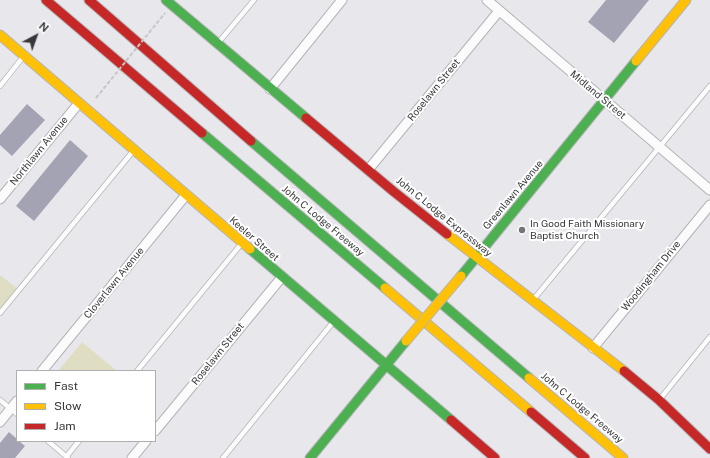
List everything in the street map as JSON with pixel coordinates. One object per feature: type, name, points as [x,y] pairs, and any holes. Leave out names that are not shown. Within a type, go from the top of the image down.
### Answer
[{"type":"main road","name":"John C Lodge Freeway","points":[[46,0],[585,458]]},
{"type":"main road","name":"John C Lodge Freeway","points":[[89,0],[623,458]]},
{"type":"main road","name":"John C Lodge Expressway","points":[[166,0],[368,170],[659,400],[710,449]]},
{"type":"main road","name":"Greenlawn Avenue","points":[[310,458],[461,276],[686,0]]},
{"type":"main road","name":"Keeler Street","points":[[0,35],[334,322],[495,458]]},
{"type":"street","points":[[270,89],[342,0]]},
{"type":"street","name":"Midland Street","points":[[487,0],[710,190]]},
{"type":"street","name":"Roselawn Street","points":[[368,170],[499,10]]},
{"type":"street","name":"Northlawn Avenue","points":[[0,199],[79,103]]},
{"type":"street","name":"Cloverlawn Avenue","points":[[43,370],[186,195]]},
{"type":"street","name":"Woodingham Drive","points":[[593,348],[710,205]]},
{"type":"street","name":"Roselawn Street","points":[[156,430],[282,276]]},
{"type":"street","points":[[0,422],[14,412]]},
{"type":"street","points":[[132,458],[145,442]]},
{"type":"lane","points":[[217,44],[254,0]]},
{"type":"lane","points":[[0,86],[24,56]]},
{"type":"lane","points":[[532,301],[710,86]]},
{"type":"lane","points":[[0,313],[134,150]]},
{"type":"lane","points":[[138,370],[242,243]]},
{"type":"lane","points":[[223,458],[334,322]]},
{"type":"lane","points":[[659,400],[710,337]]},
{"type":"lane","points":[[0,400],[14,412]]},
{"type":"lane","points":[[49,442],[67,457],[78,442]]},
{"type":"path","points":[[96,98],[165,13]]},
{"type":"green space","points":[[0,275],[19,290],[0,312]]},
{"type":"green space","points":[[82,342],[116,370],[59,370]]},
{"type":"building","points":[[606,0],[649,0],[614,43],[588,22]]},
{"type":"building","points":[[27,104],[45,120],[12,156],[0,145],[0,135]]},
{"type":"building","points":[[70,140],[88,156],[34,221],[16,206]]},
{"type":"building","points":[[9,432],[16,438],[16,442],[20,442],[25,446],[15,458],[0,458],[0,443]]},
{"type":"traffic: fast","points":[[166,0],[306,118]]},
{"type":"traffic: fast","points":[[461,276],[636,61]]},
{"type":"traffic: fast","points":[[202,133],[385,288]]},
{"type":"traffic: fast","points":[[251,141],[529,378]]},
{"type":"traffic: fast","points":[[250,249],[451,420]]},
{"type":"traffic: fast","points":[[310,458],[406,341]]},
{"type":"traffic: slow","points":[[636,61],[686,0]]},
{"type":"traffic: slow","points":[[0,35],[250,249]]},
{"type":"traffic: slow","points":[[447,234],[624,371]]},
{"type":"traffic: slow","points":[[406,341],[461,276]]},
{"type":"traffic: slow","points":[[385,288],[531,412]]},
{"type":"traffic: slow","points":[[529,378],[623,458]]},
{"type":"traffic: jam","points":[[46,0],[202,133]]},
{"type":"traffic: jam","points":[[89,0],[251,141]]},
{"type":"traffic: jam","points":[[306,118],[447,234]]},
{"type":"traffic: jam","points":[[624,371],[659,400],[710,449]]},
{"type":"traffic: jam","points":[[531,412],[585,458]]},
{"type":"traffic: jam","points":[[451,420],[495,458]]},
{"type":"place","name":"In Good Faith Missionary Baptist Church","points":[[522,230]]}]
